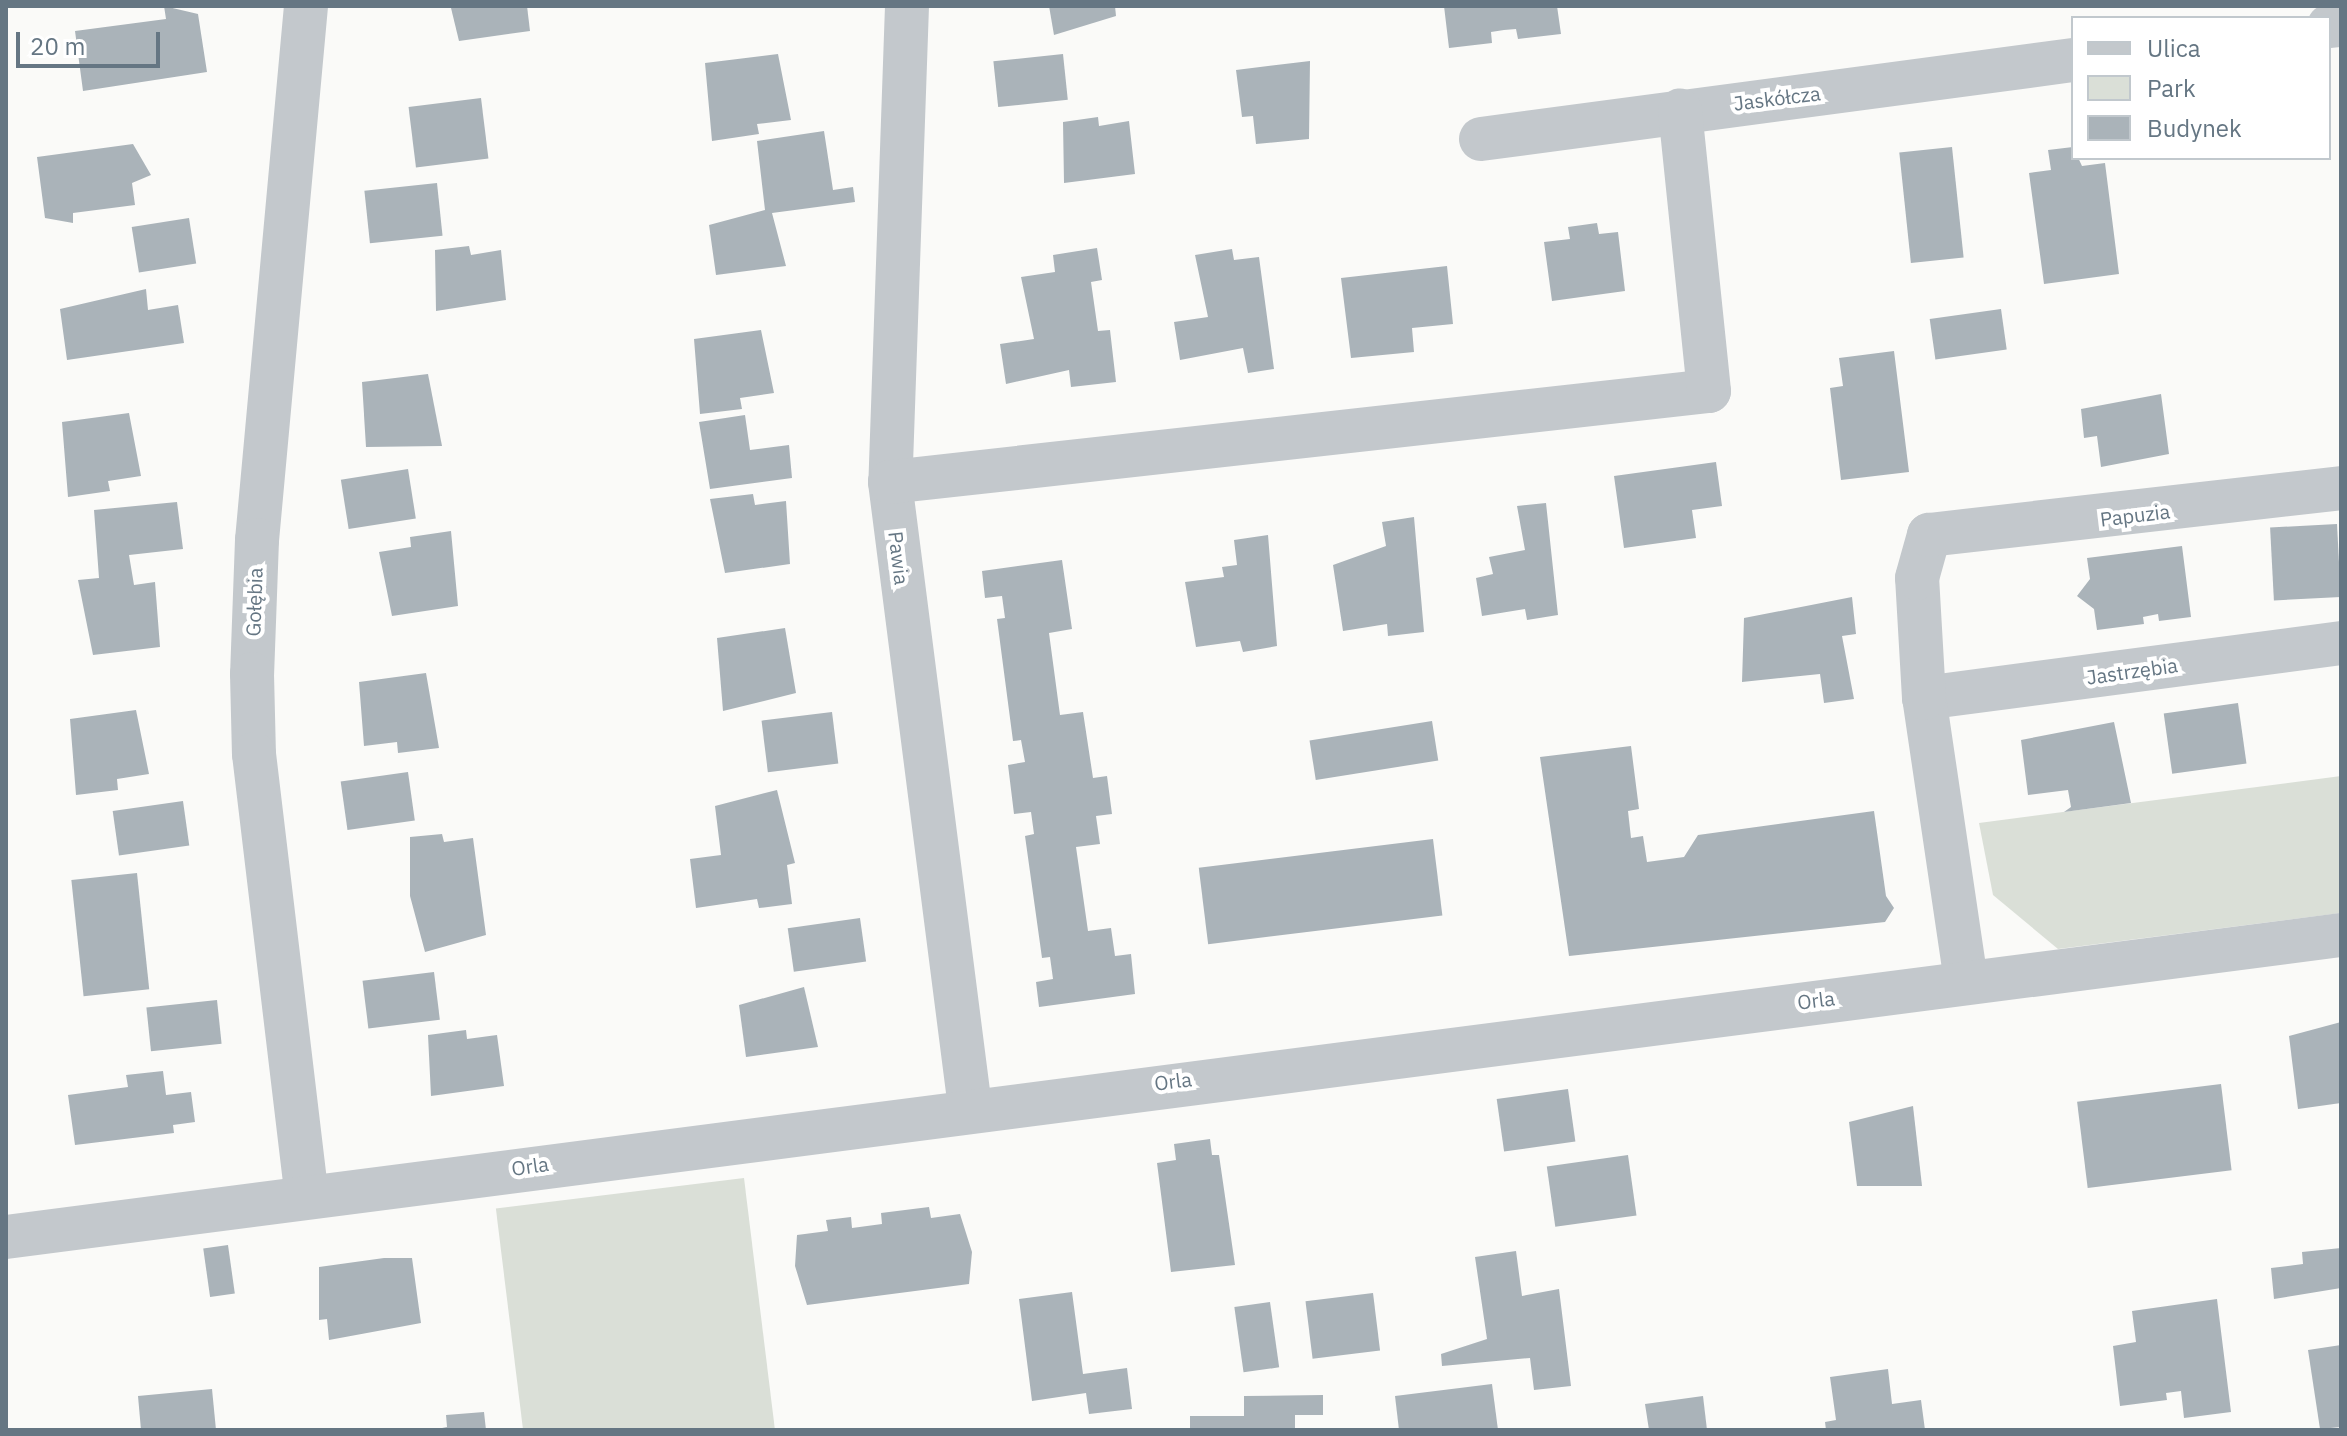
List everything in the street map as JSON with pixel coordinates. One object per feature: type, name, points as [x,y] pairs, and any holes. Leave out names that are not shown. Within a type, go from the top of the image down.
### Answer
[{"type":"street","name":"Gołębia","points":[[306,6],[252,599],[252,674],[254,754],[307,1196]]},
{"type":"street","name":"Pawia","points":[[907,6],[890,482],[970,1107]]},
{"type":"street","name":"Jaskółcza","points":[[1481,139],[1680,110],[2071,60]]},
{"type":"street","points":[[890,482],[1709,391],[1680,110]]},
{"type":"street","name":"Papuzia","points":[[1924,698],[1917,578],[1929,535],[2341,488]]},
{"type":"street","name":"Jastrzębia","points":[[1924,698],[2341,643]]},
{"type":"street","points":[[1924,698],[1966,981]]},
{"type":"street","name":"Orla","points":[[6,1237],[970,1107],[2341,935]]},
{"type":"green space","points":[[2341,776],[2341,913],[2058,949],[1993,895],[1979,823]]},
{"type":"green space","points":[[744,1178],[775,1430],[523,1430],[496,1208]]},
{"type":"building","points":[[164,6],[198,14],[207,72],[83,91],[75,31],[166,19]]},
{"type":"building","points":[[527,6],[530,31],[459,41],[451,8]]},
{"type":"building","points":[[1049,6],[1115,6],[1116,16],[1054,35]]},
{"type":"building","points":[[1444,6],[1557,6],[1561,34],[1518,39],[1516,29],[1504,30],[1491,32],[1492,43],[1449,48]]},
{"type":"building","points":[[778,54],[791,120],[757,124],[759,134],[712,141],[705,63]]},
{"type":"building","points":[[1063,54],[1068,100],[998,107],[993,61]]},
{"type":"building","points":[[1310,61],[1309,139],[1256,144],[1253,116],[1242,117],[1236,70]]},
{"type":"building","points":[[481,98],[488,159],[416,167],[409,107]]},
{"type":"building","points":[[1098,117],[1099,126],[1129,121],[1135,174],[1064,183],[1063,122]]},
{"type":"building","points":[[824,131],[833,190],[853,187],[855,202],[772,213],[786,266],[716,275],[709,225],[765,210],[757,141]]},
{"type":"building","points":[[133,144],[151,175],[132,183],[135,205],[73,213],[73,223],[45,218],[37,157]]},
{"type":"building","points":[[1952,147],[1964,257],[1911,263],[1899,153]]},
{"type":"building","points":[[2071,147],[2071,160],[2079,160],[2082,166],[2105,163],[2119,274],[2044,284],[2029,173],[2051,170],[2048,150]]},
{"type":"building","points":[[437,183],[443,236],[370,243],[364,191]]},
{"type":"building","points":[[189,218],[196,263],[139,273],[132,227]]},
{"type":"building","points":[[1597,223],[1599,234],[1618,232],[1625,291],[1552,301],[1544,242],[1570,239],[1568,227]]},
{"type":"building","points":[[469,246],[471,255],[501,250],[506,300],[436,311],[435,250]]},
{"type":"building","points":[[1097,248],[1102,280],[1091,282],[1098,331],[1110,330],[1116,382],[1071,387],[1069,370],[1006,384],[1000,344],[1034,339],[1021,277],[1055,272],[1053,255]]},
{"type":"building","points":[[1232,249],[1234,260],[1259,257],[1274,369],[1248,373],[1243,348],[1180,360],[1174,322],[1208,317],[1195,255]]},
{"type":"building","points":[[1447,266],[1453,324],[1412,328],[1414,352],[1351,358],[1341,278]]},
{"type":"building","points":[[146,289],[148,310],[178,305],[184,343],[67,360],[60,309]]},
{"type":"building","points":[[2001,309],[2007,350],[1935,360],[1930,319]]},
{"type":"building","points":[[761,330],[774,393],[740,398],[742,409],[700,414],[694,339]]},
{"type":"building","points":[[1894,351],[1909,472],[1841,480],[1830,388],[1843,386],[1839,358]]},
{"type":"building","points":[[428,374],[442,446],[366,447],[362,382]]},
{"type":"building","points":[[2161,394],[2169,454],[2101,467],[2097,436],[2084,438],[2081,409]]},
{"type":"building","points":[[129,413],[141,476],[108,481],[110,491],[68,497],[62,422]]},
{"type":"building","points":[[745,415],[750,450],[789,445],[792,478],[710,489],[699,422]]},
{"type":"building","points":[[1716,462],[1722,506],[1692,510],[1696,538],[1624,548],[1614,476]]},
{"type":"building","points":[[408,469],[416,518],[349,529],[341,480]]},
{"type":"building","points":[[753,494],[755,505],[786,501],[790,564],[725,573],[710,499]]},
{"type":"building","points":[[177,502],[183,549],[129,555],[134,585],[155,582],[160,647],[93,655],[78,580],[99,578],[94,510]]},
{"type":"building","points":[[1546,503],[1558,615],[1527,620],[1525,609],[1482,616],[1476,578],[1493,574],[1489,557],[1525,550],[1517,506]]},
{"type":"building","points":[[1414,517],[1424,632],[1388,636],[1387,624],[1343,631],[1333,565],[1386,546],[1382,522]]},
{"type":"building","points":[[2337,524],[2341,597],[2274,600],[2270,528]]},
{"type":"building","points":[[451,531],[458,606],[392,616],[379,552],[411,547],[410,537]]},
{"type":"building","points":[[1268,535],[1277,646],[1243,652],[1240,641],[1196,647],[1185,582],[1224,577],[1222,567],[1237,565],[1234,540]]},
{"type":"building","points":[[2182,546],[2191,617],[2159,621],[2158,614],[2143,617],[2144,624],[2097,630],[2094,609],[2077,596],[2090,579],[2087,558]]},
{"type":"building","points":[[1062,560],[1072,629],[1049,633],[1060,715],[1083,712],[1093,778],[1107,776],[1112,814],[1096,816],[1100,844],[1076,847],[1088,931],[1111,928],[1115,956],[1131,954],[1135,994],[1039,1007],[1036,982],[1053,979],[1050,957],[1042,958],[1025,836],[1034,834],[1031,812],[1014,814],[1008,765],[1025,762],[1021,740],[1013,741],[997,619],[1005,618],[1002,596],[985,598],[982,571]]},
{"type":"building","points":[[1852,597],[1856,634],[1842,636],[1854,699],[1824,703],[1820,674],[1742,682],[1744,618]]},
{"type":"building","points":[[785,628],[796,693],[723,711],[717,638]]},
{"type":"building","points":[[426,673],[439,748],[398,753],[397,742],[364,746],[359,682]]},
{"type":"building","points":[[2238,703],[2246,763],[2172,774],[2164,713]]},
{"type":"building","points":[[136,710],[149,774],[117,779],[118,790],[76,795],[70,719]]},
{"type":"building","points":[[832,712],[838,764],[768,772],[762,721]]},
{"type":"building","points":[[1432,721],[1438,761],[1316,780],[1310,740]]},
{"type":"building","points":[[2114,722],[2131,803],[2064,812],[2071,807],[2068,790],[2028,795],[2021,740]]},
{"type":"building","points":[[1631,746],[1639,809],[1628,811],[1631,838],[1643,836],[1647,862],[1684,857],[1698,835],[1874,811],[1886,896],[1894,908],[1885,922],[1569,956],[1540,757]]},
{"type":"building","points":[[408,772],[415,821],[347,830],[341,781]]},
{"type":"building","points":[[777,790],[795,863],[787,865],[792,904],[759,908],[757,899],[696,908],[690,859],[721,855],[715,806]]},
{"type":"building","points":[[183,801],[189,846],[119,855],[113,811]]},
{"type":"building","points":[[442,834],[444,842],[473,838],[486,935],[425,952],[410,896],[410,837]]},
{"type":"building","points":[[1433,839],[1442,915],[1208,944],[1199,868]]},
{"type":"building","points":[[137,873],[149,989],[84,996],[71,880]]},
{"type":"building","points":[[860,918],[866,962],[794,972],[788,928]]},
{"type":"building","points":[[434,972],[440,1020],[368,1028],[363,981]]},
{"type":"building","points":[[804,987],[818,1047],[746,1057],[739,1005]]},
{"type":"building","points":[[217,1000],[222,1044],[151,1051],[146,1007]]},
{"type":"building","points":[[2341,1022],[2341,1103],[2298,1109],[2289,1036]]},
{"type":"building","points":[[466,1030],[467,1039],[497,1035],[504,1086],[431,1096],[428,1035]]},
{"type":"building","points":[[163,1071],[166,1095],[191,1092],[195,1122],[173,1125],[174,1133],[75,1145],[68,1095],[128,1087],[126,1075]]},
{"type":"building","points":[[2221,1084],[2232,1170],[2088,1188],[2077,1102]]},
{"type":"building","points":[[1568,1089],[1575,1141],[1504,1152],[1497,1099]]},
{"type":"building","points":[[1913,1106],[1922,1186],[1857,1186],[1849,1122]]},
{"type":"building","points":[[1210,1139],[1212,1155],[1219,1155],[1235,1265],[1171,1272],[1157,1163],[1176,1160],[1174,1144]]},
{"type":"building","points":[[1628,1155],[1636,1215],[1555,1227],[1547,1166]]},
{"type":"building","points":[[929,1207],[931,1218],[960,1214],[972,1252],[969,1284],[807,1305],[795,1266],[797,1235],[828,1231],[826,1220],[851,1217],[852,1228],[882,1224],[881,1213]]},
{"type":"building","points":[[228,1245],[235,1294],[210,1297],[203,1248]]},
{"type":"building","points":[[2341,1248],[2341,1288],[2274,1299],[2271,1268],[2303,1264],[2302,1252]]},
{"type":"building","points":[[1516,1251],[1522,1296],[1559,1289],[1571,1386],[1534,1390],[1530,1358],[1442,1366],[1441,1354],[1487,1339],[1475,1257]]},
{"type":"building","points":[[384,1258],[412,1258],[421,1323],[329,1340],[327,1319],[319,1320],[319,1267]]},
{"type":"building","points":[[1072,1292],[1083,1374],[1127,1368],[1132,1409],[1089,1414],[1086,1393],[1032,1401],[1019,1299]]},
{"type":"building","points":[[1373,1293],[1380,1351],[1313,1359],[1306,1301]]},
{"type":"building","points":[[2217,1299],[2231,1412],[2184,1418],[2181,1391],[2166,1393],[2167,1400],[2120,1406],[2113,1346],[2136,1342],[2132,1311]]},
{"type":"building","points":[[1270,1302],[1279,1367],[1244,1372],[1234,1307]]},
{"type":"building","points":[[2341,1345],[2341,1427],[2320,1429],[2308,1350]]},
{"type":"building","points":[[1888,1369],[1892,1404],[1921,1400],[1925,1430],[1826,1430],[1825,1422],[1836,1420],[1830,1377]]},
{"type":"building","points":[[1492,1384],[1498,1430],[1399,1430],[1395,1396]]},
{"type":"building","points":[[212,1389],[216,1430],[141,1430],[138,1396]]},
{"type":"building","points":[[1323,1395],[1323,1415],[1295,1415],[1295,1430],[1190,1430],[1190,1416],[1244,1416],[1244,1396]]},
{"type":"building","points":[[1703,1396],[1707,1430],[1649,1430],[1645,1404]]},
{"type":"building","points":[[484,1412],[486,1430],[432,1430],[447,1427],[446,1415]]}]
